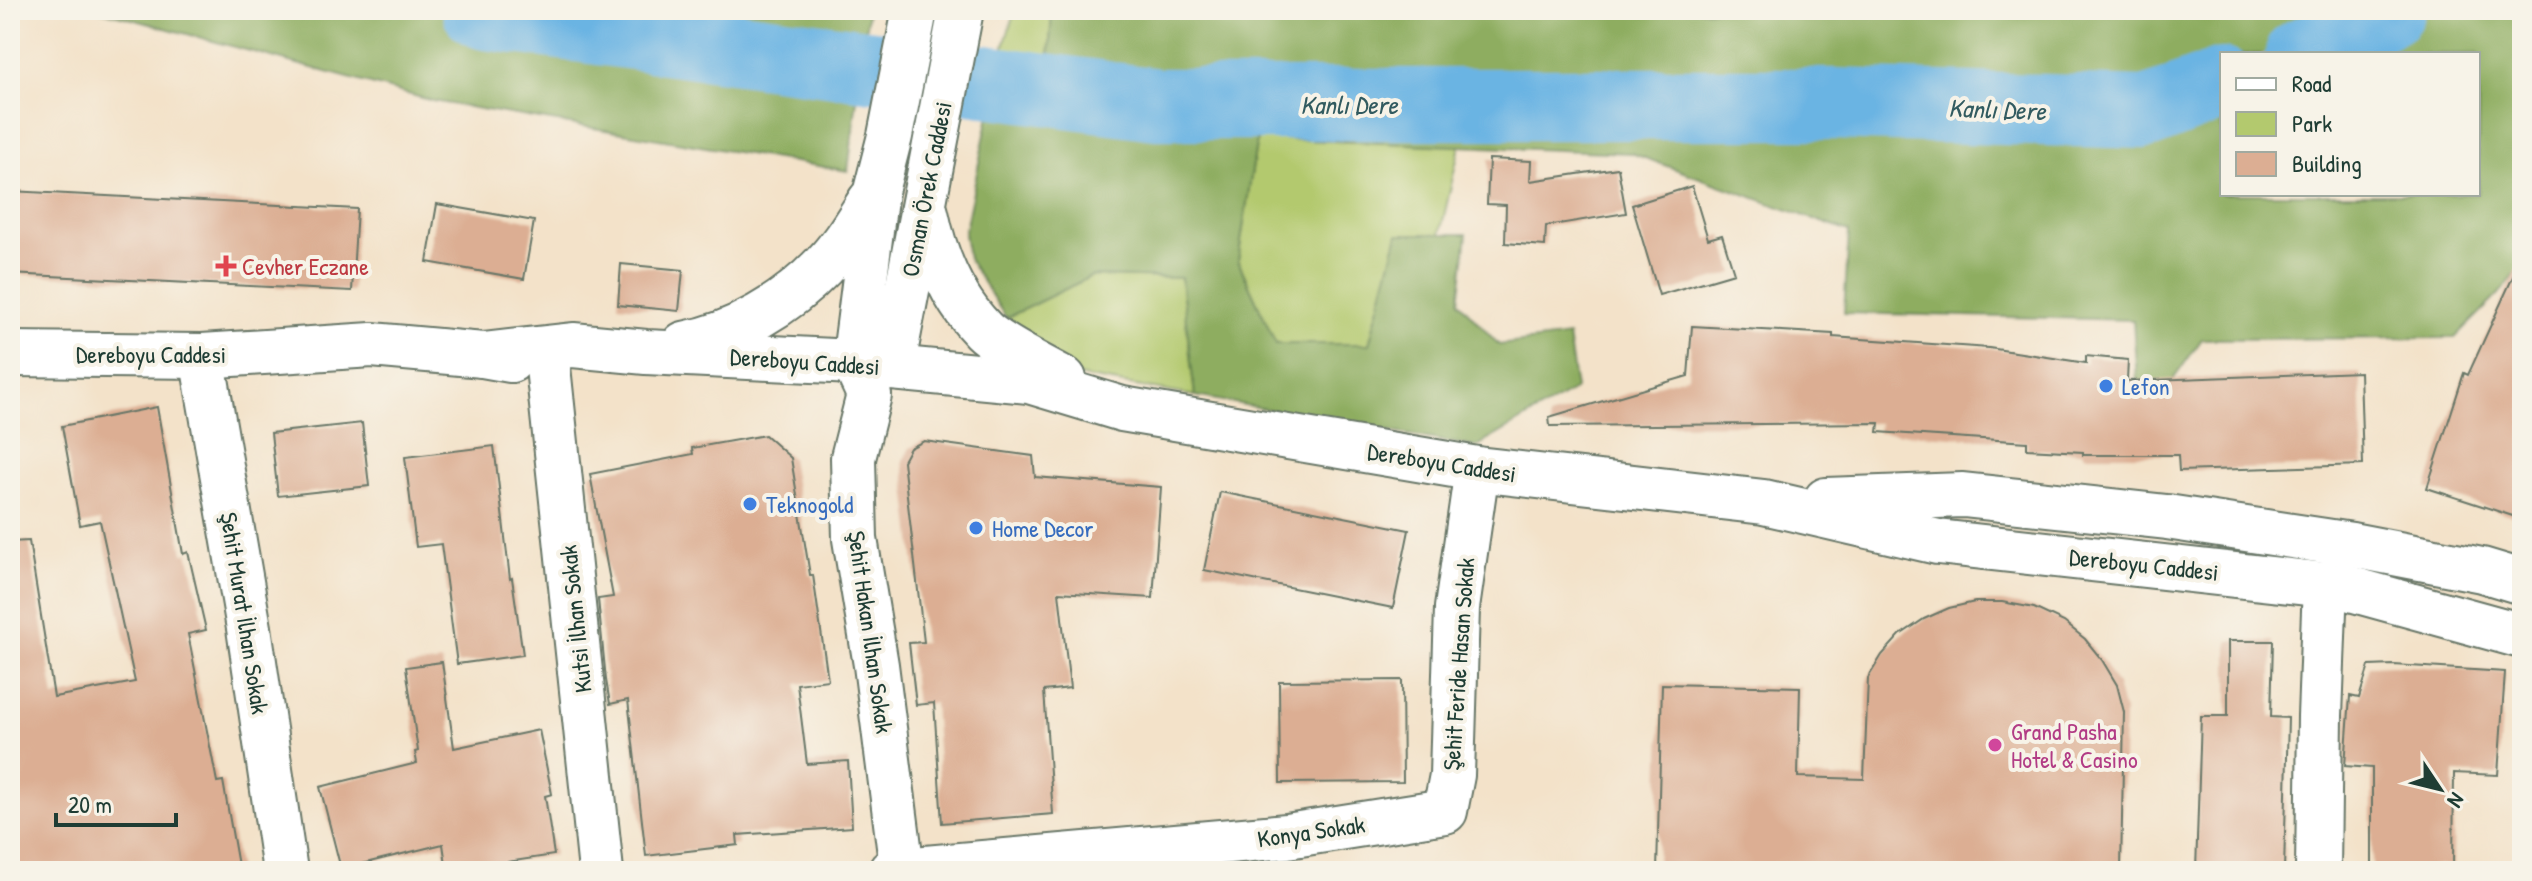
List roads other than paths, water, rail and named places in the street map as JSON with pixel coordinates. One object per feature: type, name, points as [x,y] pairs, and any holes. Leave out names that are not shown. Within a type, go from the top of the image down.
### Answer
[{"type":"main road","name":"Osman Örek Caddesi","points":[[872,375],[876,191],[915,10]]},
{"type":"main road","name":"Osman Örek Caddesi","points":[[872,375],[927,178],[961,10]]},
{"type":"main road","points":[[927,178],[930,235],[941,269],[963,305],[985,332],[1058,376],[1122,409]]},
{"type":"main road","points":[[646,352],[708,340],[770,308],[822,267],[847,238],[876,191]]},
{"type":"main road","name":"Dereboyu Caddesi","points":[[10,354],[202,356],[372,345],[483,355],[581,372],[796,381],[872,375]]},
{"type":"main road","name":"Dereboyu Caddesi","points":[[483,355],[573,345],[872,375],[1122,409],[1477,469],[1764,502],[1938,542],[2344,587],[2522,636]]},
{"type":"main road","name":"Şehit Murat İlhan Sokak","points":[[202,356],[249,628],[285,871]]},
{"type":"main road","name":"Kutsi İlhan Sokak","points":[[548,367],[601,871]]},
{"type":"main road","name":"Şehit Hakan İlhan Sokak","points":[[872,375],[853,458],[855,539],[876,665],[902,870]]},
{"type":"main road","name":"Şehit Feride Hasan Sokak","points":[[1445,811],[1452,775],[1457,608],[1477,469]]},
{"type":"main road","name":"Dereboyu Caddesi","points":[[1764,502],[1963,495],[2167,517],[2352,545],[2482,570],[2522,582]]},
{"type":"main road","points":[[2318,871],[2325,584]]},
{"type":"main road","name":"Konya Sokak","points":[[891,871],[1288,854],[1445,811]]},
{"type":"waterway","name":"Kanlı Dere","points":[[478,10],[486,14],[1157,104],[1832,104],[2147,113],[2220,85]]},
{"type":"waterway","name":"Kanlı Dere","points":[[2306,52],[2344,37],[2389,10]]},
{"type":"place","name":"Cevher Eczane","points":[[226,266]]},
{"type":"place","name":"Lefon","points":[[2106,386]]},
{"type":"place","name":"Teknogold","points":[[750,504]]},
{"type":"place","name":"Home Decor","points":[[976,528]]},
{"type":"place","name":"Grand Pasha Hotel & Casino","points":[[1995,745]]}]
